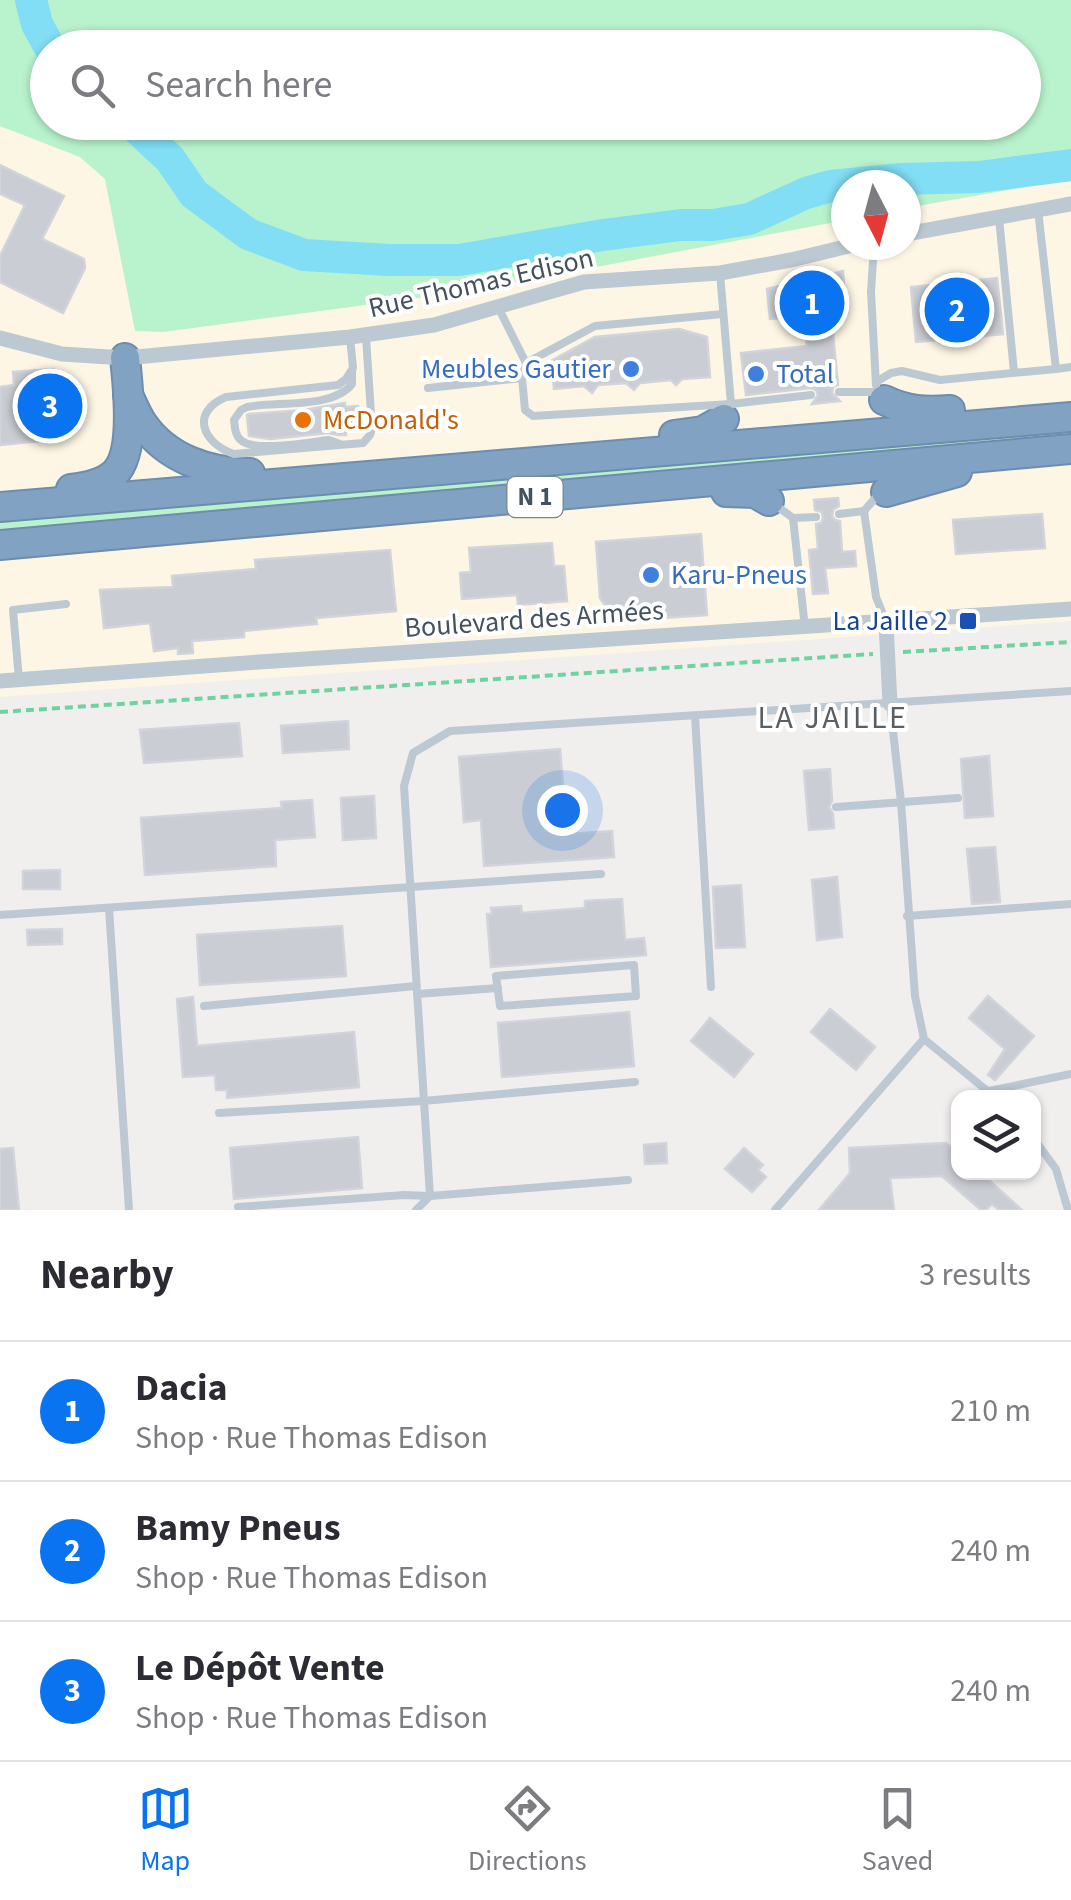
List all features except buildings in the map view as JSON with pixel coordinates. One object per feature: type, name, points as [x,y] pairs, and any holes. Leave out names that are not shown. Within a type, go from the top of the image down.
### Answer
[{"type":"highway","points":[[0,495],[86,487],[117,471],[125,455],[125,358]]},
{"type":"highway","points":[[879,391],[901,408],[920,412],[1071,403]]},
{"type":"highway","points":[[128,396],[143,424],[164,446],[186,460],[217,470],[436,470]]},
{"type":"highway","points":[[506,464],[703,430],[727,411]]},
{"type":"highway","name":"N 1","points":[[0,507],[1071,417]]},
{"type":"highway","name":"N 1","points":[[0,545],[1071,449]]},
{"type":"highway","points":[[886,492],[1040,452]]},
{"type":"highway","points":[[515,498],[755,492],[769,501]]},
{"type":"street","points":[[921,231],[1071,204]]},
{"type":"street","name":"Rue Thomas Edison","points":[[0,338],[62,354],[125,358],[358,336],[434,325],[584,282],[720,273],[831,250]]},
{"type":"street","name":"Boulevard des Armées","points":[[0,682],[1071,609]]},
{"type":"street","points":[[886,623],[890,704]]},
{"type":"lane","points":[[1038,210],[1056,369]]},
{"type":"lane","points":[[999,218],[1014,372]]},
{"type":"lane","points":[[873,260],[871,292],[879,391]]},
{"type":"lane","points":[[720,273],[727,411]]},
{"type":"lane","points":[[498,307],[526,363],[522,378],[525,410],[533,416],[727,411],[810,395]]},
{"type":"lane","points":[[526,363],[595,326],[722,314]]},
{"type":"lane","points":[[344,446],[329,440],[246,444],[237,436],[234,420],[241,410],[254,405],[340,396],[352,384],[358,336]]},
{"type":"lane","points":[[353,368],[338,385],[226,397],[212,403],[205,413],[204,429],[210,442],[234,454],[362,442],[372,429],[358,336]]},
{"type":"lane","points":[[879,391],[890,372],[940,380],[1071,368]]},
{"type":"lane","points":[[428,388],[522,378]]},
{"type":"lane","points":[[839,392],[879,391]]},
{"type":"lane","points":[[839,514],[864,511],[886,492]]},
{"type":"lane","points":[[769,501],[794,518],[816,517]]},
{"type":"lane","points":[[864,511],[876,597],[886,623]]},
{"type":"lane","points":[[794,518],[805,628]]},
{"type":"lane","points":[[20,680],[13,610],[66,604]]},
{"type":"lane","points":[[416,1210],[430,1196],[404,786],[413,753],[450,731],[1071,691]]},
{"type":"lane","points":[[890,704],[915,996],[924,1039],[987,1090]]},
{"type":"lane","points":[[695,716],[711,987]]},
{"type":"lane","points":[[836,806],[958,798]]},
{"type":"lane","points":[[0,915],[600,874]]},
{"type":"lane","points":[[908,916],[1071,904]]},
{"type":"lane","points":[[109,908],[129,1210]]},
{"type":"lane","points":[[634,965],[636,996],[500,1006],[498,988],[496,976],[634,965]]},
{"type":"lane","points":[[204,1006],[416,990],[498,988]]},
{"type":"lane","points":[[775,1210],[924,1039]]},
{"type":"lane","points":[[1008,1090],[1071,1074]]},
{"type":"lane","points":[[220,1113],[423,1101],[634,1082]]},
{"type":"lane","points":[[1041,1149],[1056,1169],[1068,1210]]},
{"type":"lane","points":[[238,1206],[628,1180]]},
{"type":"path","points":[[0,712],[1071,642]]},
{"type":"shaded area","points":[[0,126],[80,157],[105,179],[135,330],[163,332],[463,292],[831,223],[831,260],[921,260],[921,205],[1071,179],[1071,621],[0,697]]},
{"type":"green space","points":[[0,0],[1071,0],[1071,179],[921,205],[921,170],[831,170],[831,223],[463,292],[163,332],[135,331],[105,179],[80,157],[36,140],[1041,140],[1041,30],[30,30],[30,138],[0,126]]},
{"type":"green space","points":[[1071,428],[1071,439],[0,532],[0,519]]},
{"type":"waterway","points":[[31,0],[40,30]]},
{"type":"waterway","points":[[149,140],[170,159],[194,194],[248,234],[304,255],[389,260],[459,260],[603,235],[749,219],[831,186],[979,177],[1071,165]]},
{"type":"place","name":"Dacia","points":[[812,303]]},
{"type":"place","name":"Bamy Pneus","points":[[957,310]]},
{"type":"place","name":"Meubles Gautier","points":[[631,369]]},
{"type":"place","name":"Total","points":[[756,374]]},
{"type":"place","name":"Le Dépôt Vente","points":[[50,406]]},
{"type":"place","name":"McDonald's","points":[[303,420]]},
{"type":"place","name":"Karu-Pneus","points":[[651,575]]},
{"type":"place","name":"La Jaille 2","points":[[968,621]]},
{"type":"district","name":"LA JAILLE","points":[[833,718]]}]
